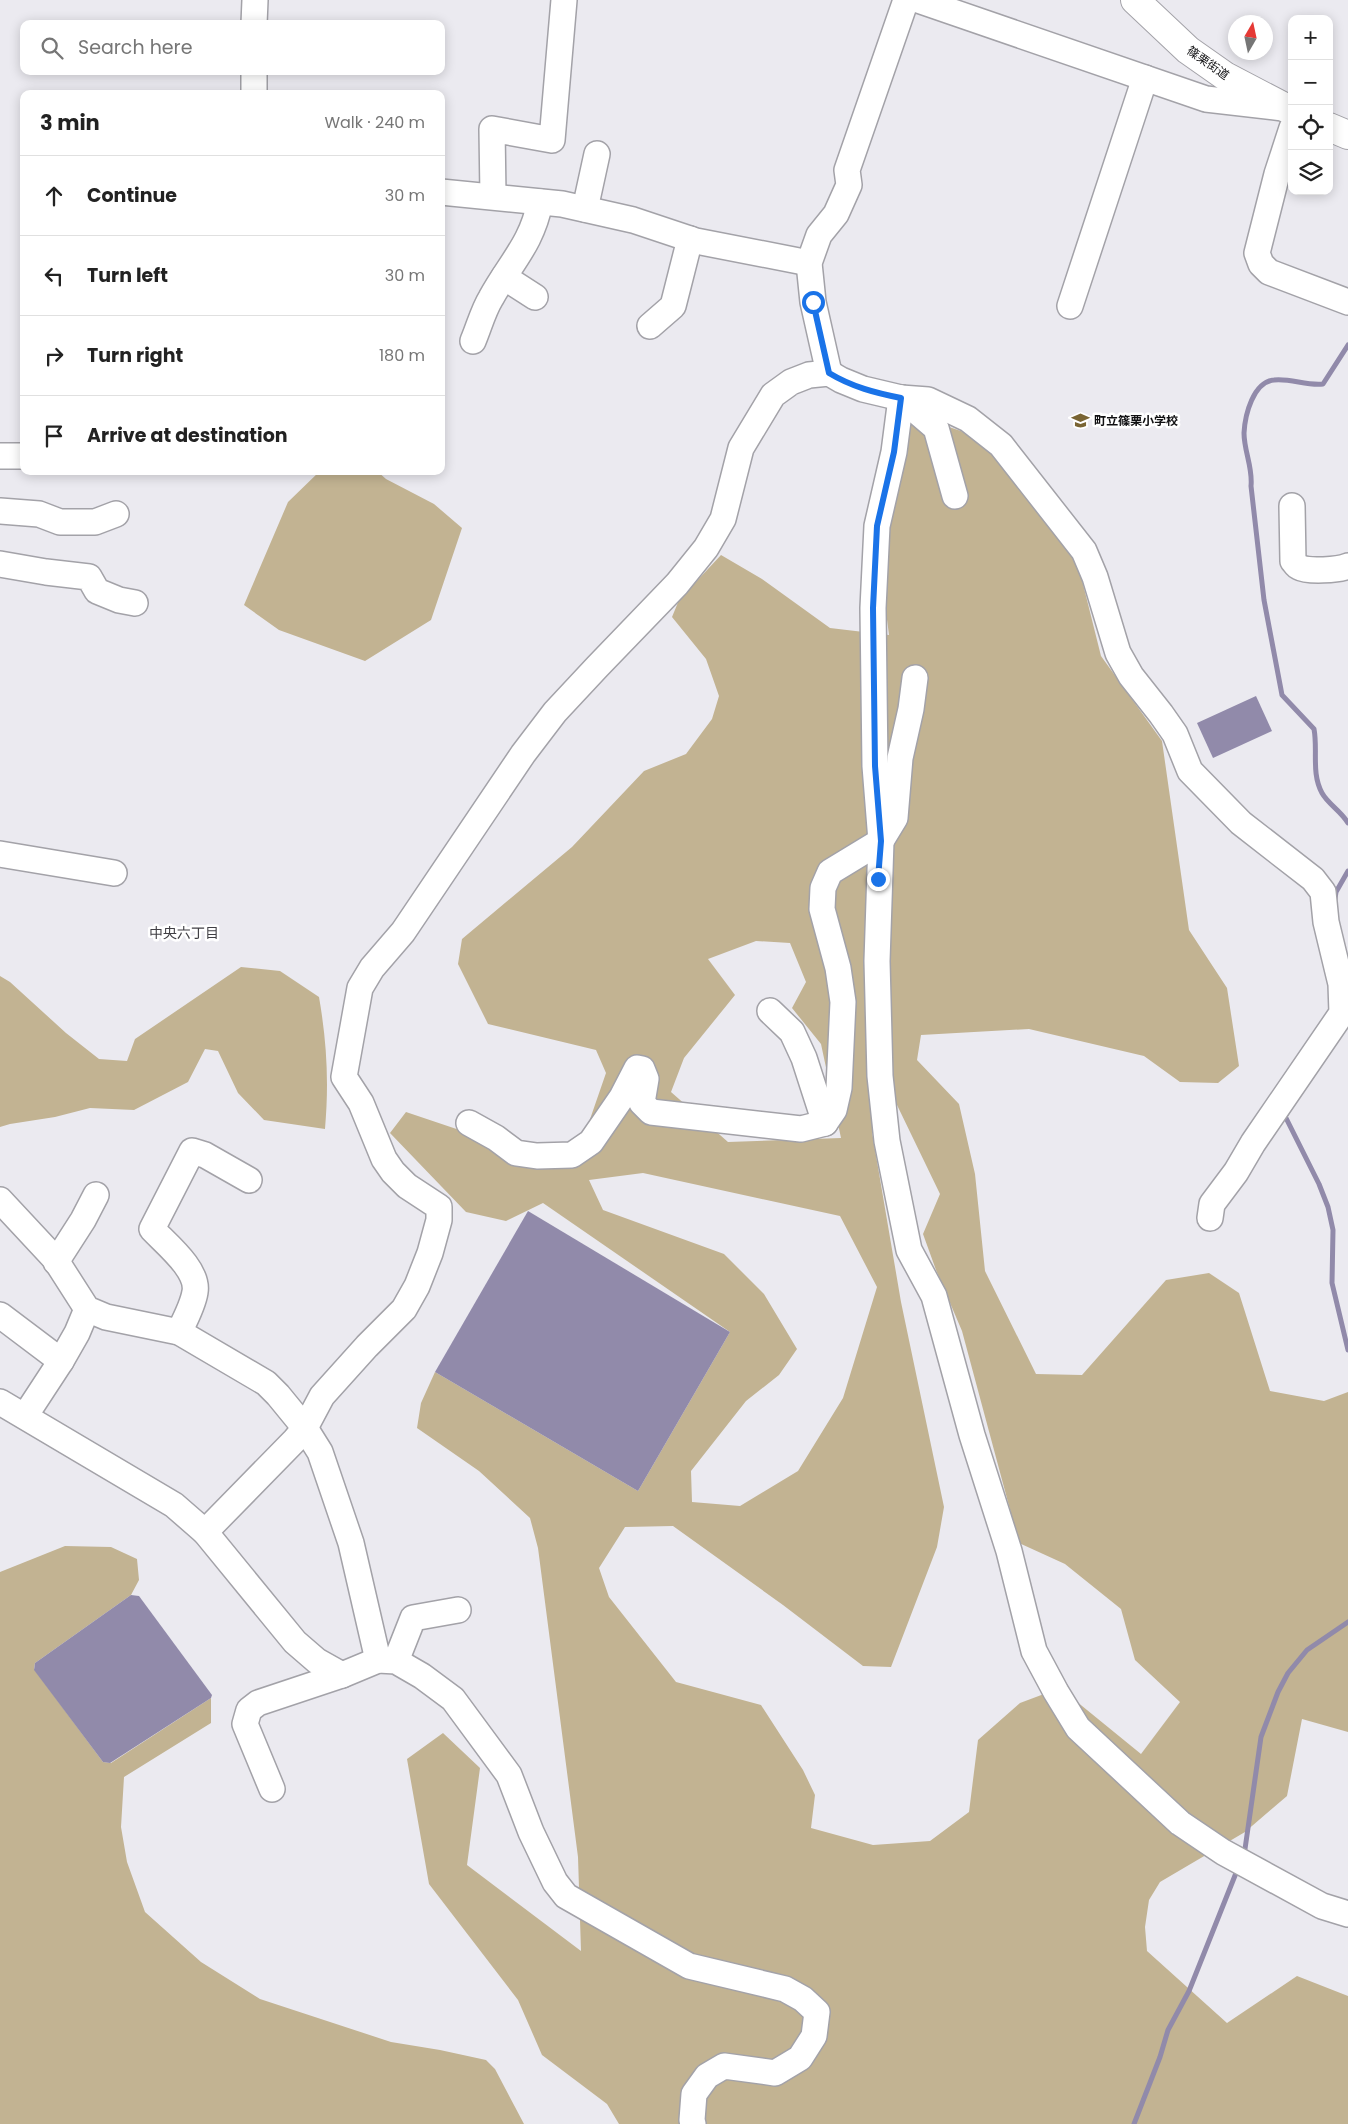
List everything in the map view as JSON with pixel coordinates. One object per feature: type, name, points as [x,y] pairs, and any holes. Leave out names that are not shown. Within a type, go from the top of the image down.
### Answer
[{"type":"main road","name":"篠栗街道","points":[[1135,0],[1188,50],[1225,76],[1288,115]]},
{"type":"main road","points":[[1333,129],[1348,135]]},
{"type":"street","points":[[254,20],[255,0]]},
{"type":"street","points":[[493,196],[492,130],[552,140],[564,0]]},
{"type":"street","points":[[829,373],[813,302],[809,263],[819,235],[836,214],[849,185],[847,170],[906,0]]},
{"type":"street","points":[[918,0],[1206,99],[1288,116]]},
{"type":"street","points":[[254,75],[254,90]]},
{"type":"street","points":[[1070,306],[1145,78]]},
{"type":"street","points":[[1288,125],[1257,253],[1261,264],[1269,272],[1348,302]]},
{"type":"street","points":[[585,209],[597,154]]},
{"type":"street","points":[[445,192],[493,196],[585,209],[633,220],[690,239],[809,263]]},
{"type":"street","points":[[473,341],[490,299],[529,239],[540,202]]},
{"type":"street","points":[[650,326],[673,306],[690,239]]},
{"type":"street","points":[[504,277],[535,297]]},
{"type":"street","points":[[204,1532],[305,1428],[322,1396],[367,1346],[404,1309],[417,1286],[440,1220],[438,1207],[407,1186],[393,1172],[384,1159],[362,1102],[344,1077],[360,988],[372,968],[403,932],[523,754],[556,712],[597,666],[677,584],[706,548],[723,519],[740,448],[773,395],[791,382],[809,375],[829,373],[863,389],[901,398],[928,400],[968,419],[1001,445],[1084,551],[1095,577],[1118,653],[1131,676],[1175,734],[1190,771],[1241,823],[1313,878],[1323,892],[1326,922],[1341,984],[1345,1016],[1253,1143],[1236,1172],[1212,1204],[1210,1218]]},
{"type":"street","points":[[901,398],[936,428],[955,496]]},
{"type":"street","points":[[901,398],[894,452],[877,526],[873,598],[875,766],[881,841],[877,961],[880,1076],[887,1141],[909,1250],[934,1296],[972,1435],[1009,1551],[1034,1651],[1078,1728],[1180,1823],[1223,1852],[1322,1906],[1348,1914]]},
{"type":"street","points":[[0,456],[20,456]]},
{"type":"street","points":[[1292,506],[1293,561],[1299,568],[1341,569],[1348,566]]},
{"type":"street","points":[[0,511],[39,514],[60,522],[95,522],[116,514]]},
{"type":"street","points":[[0,564],[89,577],[97,591],[119,600],[135,603]]},
{"type":"street","points":[[469,1123],[496,1138],[516,1153],[537,1156],[572,1155],[591,1142],[622,1097],[636,1068],[642,1069],[646,1079],[642,1103],[651,1112],[801,1129],[825,1124],[834,1110],[839,1088],[843,1002],[838,968],[822,909],[823,888],[830,872],[881,841],[895,818],[900,758],[911,710],[915,678]]},
{"type":"street","points":[[0,854],[114,873]]},
{"type":"street","points":[[770,1011],[792,1032],[804,1058],[825,1124]]},
{"type":"street","points":[[179,1332],[195,1293],[196,1285],[188,1268],[152,1229],[192,1152],[205,1155],[249,1180]]},
{"type":"street","points":[[56,1262],[76,1232],[96,1195]]},
{"type":"street","points":[[0,1200],[56,1262],[87,1309],[106,1317],[179,1332],[266,1384],[278,1395],[305,1428],[320,1452],[351,1543],[387,1660],[422,1676],[452,1699],[508,1775],[531,1832],[555,1882],[566,1896],[689,1966],[785,1990],[803,1999],[817,2012],[814,2036],[800,2058],[775,2073],[724,2066],[707,2076],[694,2094],[692,2120],[694,2124]]},
{"type":"street","points":[[25,1416],[61,1361],[87,1309]]},
{"type":"street","points":[[0,1315],[61,1361]]},
{"type":"street","points":[[0,1402],[174,1505],[204,1532],[295,1642],[318,1661],[342,1676]]},
{"type":"street","points":[[272,1789],[245,1724],[249,1710],[258,1702],[387,1660],[413,1618],[458,1610]]},
{"type":"shaded area","points":[[913,420],[937,423],[961,431],[985,447],[1003,464],[1078,564],[1101,656],[1162,741],[1189,930],[1227,988],[1239,1066],[1218,1083],[1180,1082],[1144,1056],[1029,1029],[921,1035],[917,1060],[959,1104],[975,1174],[985,1271],[1036,1374],[1082,1375],[1166,1280],[1209,1273],[1239,1293],[1270,1391],[1324,1401],[1348,1392],[1348,1732],[1302,1719],[1287,1796],[1245,1832],[1160,1882],[1149,1900],[1145,1927],[1147,1951],[1227,2023],[1297,1976],[1348,1996],[1348,2124],[619,2124],[607,2104],[542,2055],[518,2000],[429,1884],[407,1759],[443,1733],[480,1768],[467,1865],[581,1951],[578,1857],[538,1548],[530,1518],[479,1471],[417,1428],[421,1403],[435,1372],[638,1491],[730,1332],[543,1203],[506,1221],[466,1212],[390,1133],[406,1112],[537,1156],[576,1140],[588,1125],[606,1073],[596,1050],[488,1024],[458,964],[462,939],[572,847],[644,771],[686,754],[712,719],[719,696],[706,659],[672,617],[679,600],[721,555],[762,579],[830,628],[889,635],[884,596],[887,507],[902,428]],"holes":[[[756,941],[790,943],[806,982],[792,1008],[821,1044],[841,1138],[728,1142],[671,1092],[684,1058],[735,995],[708,959]],[[897,1105],[940,1194],[923,1234],[962,1331],[1019,1543],[1065,1564],[1121,1609],[1135,1660],[1180,1702],[1141,1754],[1060,1688],[1020,1703],[978,1740],[969,1812],[930,1841],[873,1845],[811,1828],[815,1795],[803,1770],[761,1705],[676,1682],[609,1597],[599,1568],[625,1527],[673,1526],[783,1605],[863,1666],[891,1667],[937,1547],[944,1507],[901,1302],[872,1132]],[[643,1173],[840,1216],[877,1287],[843,1398],[798,1471],[740,1506],[692,1502],[691,1471],[746,1401],[779,1375],[797,1349],[764,1294],[724,1254],[603,1210],[589,1180]]]},
{"type":"shaded area","points":[[316,475],[382,475],[434,504],[462,528],[431,620],[365,661],[279,630],[244,605],[288,502]]},
{"type":"shaded area","points":[[1256,696],[1272,731],[1213,758],[1197,723]]},
{"type":"shaded area","points":[[241,967],[280,971],[319,997],[326,1063],[325,1129],[264,1120],[238,1093],[218,1051],[205,1049],[188,1082],[134,1110],[90,1108],[55,1117],[0,1127],[0,976],[10,982],[66,1033],[99,1059],[127,1061],[135,1039]]},
{"type":"shaded area","points":[[528,1211],[730,1332],[638,1491],[435,1372]]},
{"type":"shaded area","points":[[65,1546],[111,1547],[137,1559],[139,1580],[131,1595],[35,1663],[34,1669],[103,1762],[111,1763],[211,1698],[211,1723],[124,1777],[121,1827],[127,1862],[145,1912],[201,1962],[260,1999],[391,2042],[486,2060],[495,2069],[524,2124],[0,2124],[0,1572]]},
{"type":"shaded area","points":[[131,1595],[139,1596],[212,1695],[211,1698],[110,1763],[103,1762],[34,1670],[35,1663]]},
{"type":"waterway","points":[[1348,345],[1323,384],[1274,380],[1267,382],[1261,387],[1248,409],[1244,433],[1251,473],[1264,600],[1282,695],[1314,729],[1316,769],[1319,785],[1325,797],[1348,823]]},
{"type":"waterway","points":[[1335,899],[1336,892],[1348,871]]},
{"type":"waterway","points":[[1287,1113],[1285,1116],[1319,1184],[1328,1207],[1333,1230],[1332,1283],[1348,1350]]},
{"type":"waterway","points":[[1244,1856],[1261,1737],[1278,1692],[1288,1673],[1307,1650],[1348,1622]]},
{"type":"waterway","points":[[1134,2124],[1160,2057],[1168,2030],[1189,1991],[1238,1868]]},
{"type":"place","name":"町立篠栗小学校","points":[[1080,421]]},
{"type":"district","name":"中央六丁目","points":[[184,933]]},
{"type":"route","points":[[813,302],[829,373],[863,389],[901,398],[894,452],[877,526],[873,608],[875,766],[881,841],[878,879]]}]
